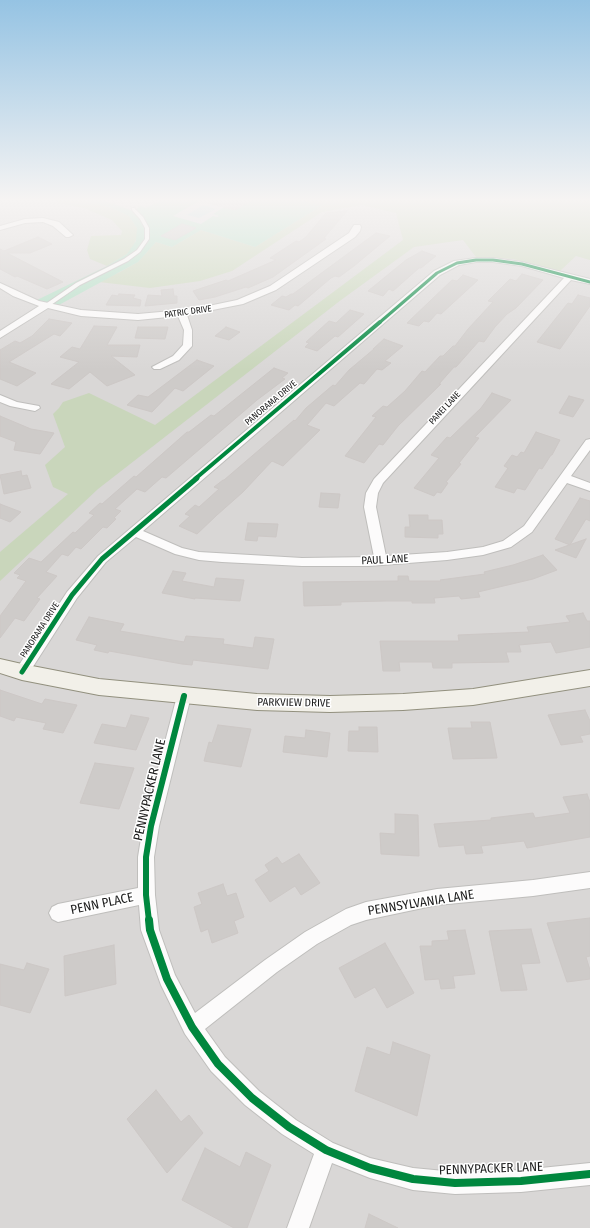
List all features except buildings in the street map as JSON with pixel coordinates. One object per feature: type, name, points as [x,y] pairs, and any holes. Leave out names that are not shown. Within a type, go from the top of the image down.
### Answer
[{"type":"street","name":"PATRIC DRIVE","points":[[0,285],[22,297],[46,306],[81,314],[148,317],[182,314],[232,304],[273,288],[322,255]]},
{"type":"street","name":"PANORAMA DRIVE","points":[[22,672],[63,608],[80,584],[102,559],[133,531],[442,270],[463,262],[493,260],[522,264],[590,282]]},
{"type":"street","name":"PANEI LANE","points":[[381,561],[370,507],[372,493],[378,481],[569,277]]},
{"type":"street","points":[[0,335],[46,306]]},
{"type":"street","points":[[157,367],[176,358],[187,346],[188,330],[182,314]]},
{"type":"street","points":[[0,398],[18,405],[35,408]]},
{"type":"street","name":"PAUL LANE","points":[[133,531],[179,550],[209,557],[302,562],[381,561],[475,552],[507,544],[522,535],[533,522],[590,442]]},
{"type":"street","points":[[565,478],[590,487]]},
{"type":"street","name":"PARKVIEW DRIVE","points":[[0,666],[22,672],[100,686],[184,696],[257,702],[316,704],[403,702],[473,696],[559,684],[590,678]]},
{"type":"street","name":"PENNYPACKER LANE","points":[[184,696],[151,826],[146,858],[146,895],[150,930],[167,979],[192,1027],[218,1064],[252,1098],[289,1127],[326,1150],[370,1168],[392,1175],[434,1182],[476,1183],[520,1181],[590,1174]]},
{"type":"street","name":"PENNSYLVANIA LANE","points":[[192,1027],[270,966],[305,942],[341,921],[366,911],[437,897],[533,888],[590,880]]},
{"type":"street","name":"PENN PLACE","points":[[58,913],[146,895]]},
{"type":"street","points":[[298,1228],[326,1150]]},
{"type":"lane","points":[[46,306],[78,284],[133,255]]},
{"type":"shaded area","points":[[0,255],[590,255],[590,672],[470,690],[329,698],[257,696],[101,681],[0,660]]},
{"type":"shaded area","points":[[0,673],[257,708],[590,685],[590,1228],[0,1228]]},
{"type":"green space","points":[[89,255],[125,255],[107,266],[90,259]]},
{"type":"green space","points":[[125,255],[144,255],[138,262],[57,306],[37,300],[107,266]]},
{"type":"green space","points":[[144,255],[256,255],[232,271],[200,281],[150,288],[99,282],[138,262]]},
{"type":"green space","points":[[382,255],[403,255],[341,300],[98,489],[0,581],[0,552],[68,494],[53,487],[45,465],[65,447],[53,414],[63,402],[89,393],[155,425]]},
{"type":"green space","points":[[475,255],[590,255],[590,260],[576,256],[560,271],[513,259],[476,257]]},
{"type":"cycle path","points":[[22,672],[72,595],[102,559],[437,273],[457,263],[476,260],[493,260],[522,264],[590,282]]},
{"type":"cycle path","points":[[184,696],[151,826],[146,857],[146,895],[150,930],[167,979],[192,1027],[218,1064],[252,1098],[289,1127],[326,1150],[370,1168],[413,1179],[455,1183],[521,1181],[590,1174]]}]
